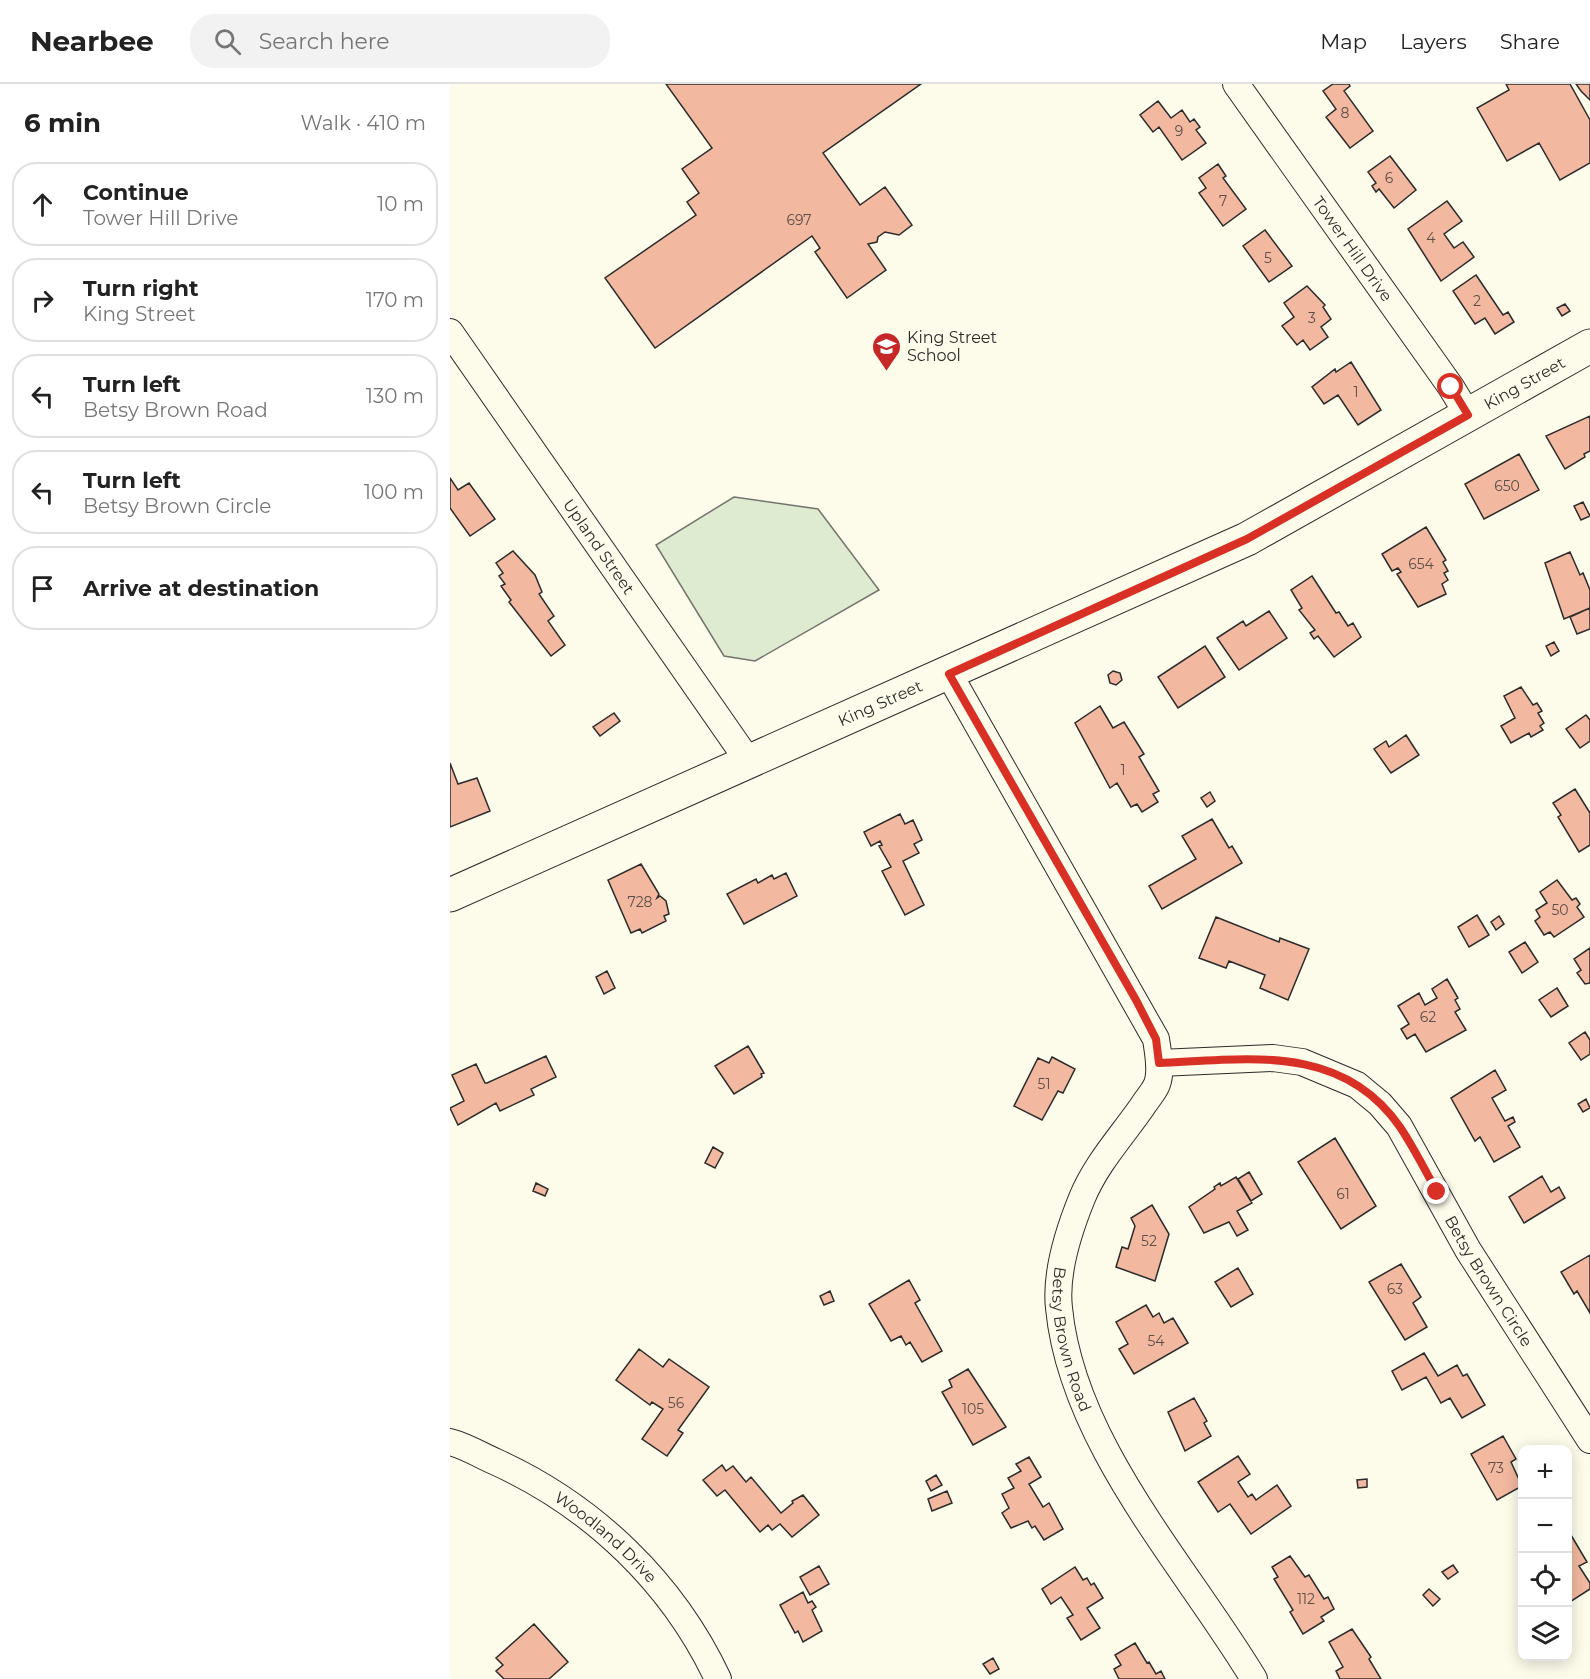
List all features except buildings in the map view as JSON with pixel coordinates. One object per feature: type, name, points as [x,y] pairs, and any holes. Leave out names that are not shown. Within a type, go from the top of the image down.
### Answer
[{"type":"main road","name":"King Street","points":[[450,895],[1247,539],[1590,346]]},
{"type":"street","name":"Tower Hill Drive","points":[[1236,84],[1468,415]]},
{"type":"street","name":"Upland Street","points":[[450,332],[749,762]]},
{"type":"street","name":"Betsy Brown Road","points":[[949,674],[1136,1000],[1156,1039],[1159,1063],[1157,1084],[1096,1169],[1082,1197],[1059,1282],[1059,1308],[1071,1366],[1089,1414],[1113,1461],[1254,1679]]},
{"type":"street","name":"Betsy Brown Circle","points":[[1159,1063],[1273,1058],[1302,1062],[1357,1085],[1380,1104],[1399,1126],[1480,1269],[1590,1440]]},
{"type":"street","name":"Woodland Drive","points":[[450,1442],[519,1473],[569,1503],[616,1540],[657,1582],[707,1656],[718,1679]]},
{"type":"green space","points":[[734,497],[818,509],[879,590],[755,661],[724,656],[656,545]]},
{"type":"place","name":"King Street School","points":[[886,372]]},
{"type":"route","points":[[1437,1192],[1416,1153],[1385,1109],[1357,1085],[1330,1072],[1302,1062],[1273,1058],[1159,1063],[1156,1039],[1136,1000],[1058,868],[949,674],[1247,539],[1468,415],[1451,387]]}]
